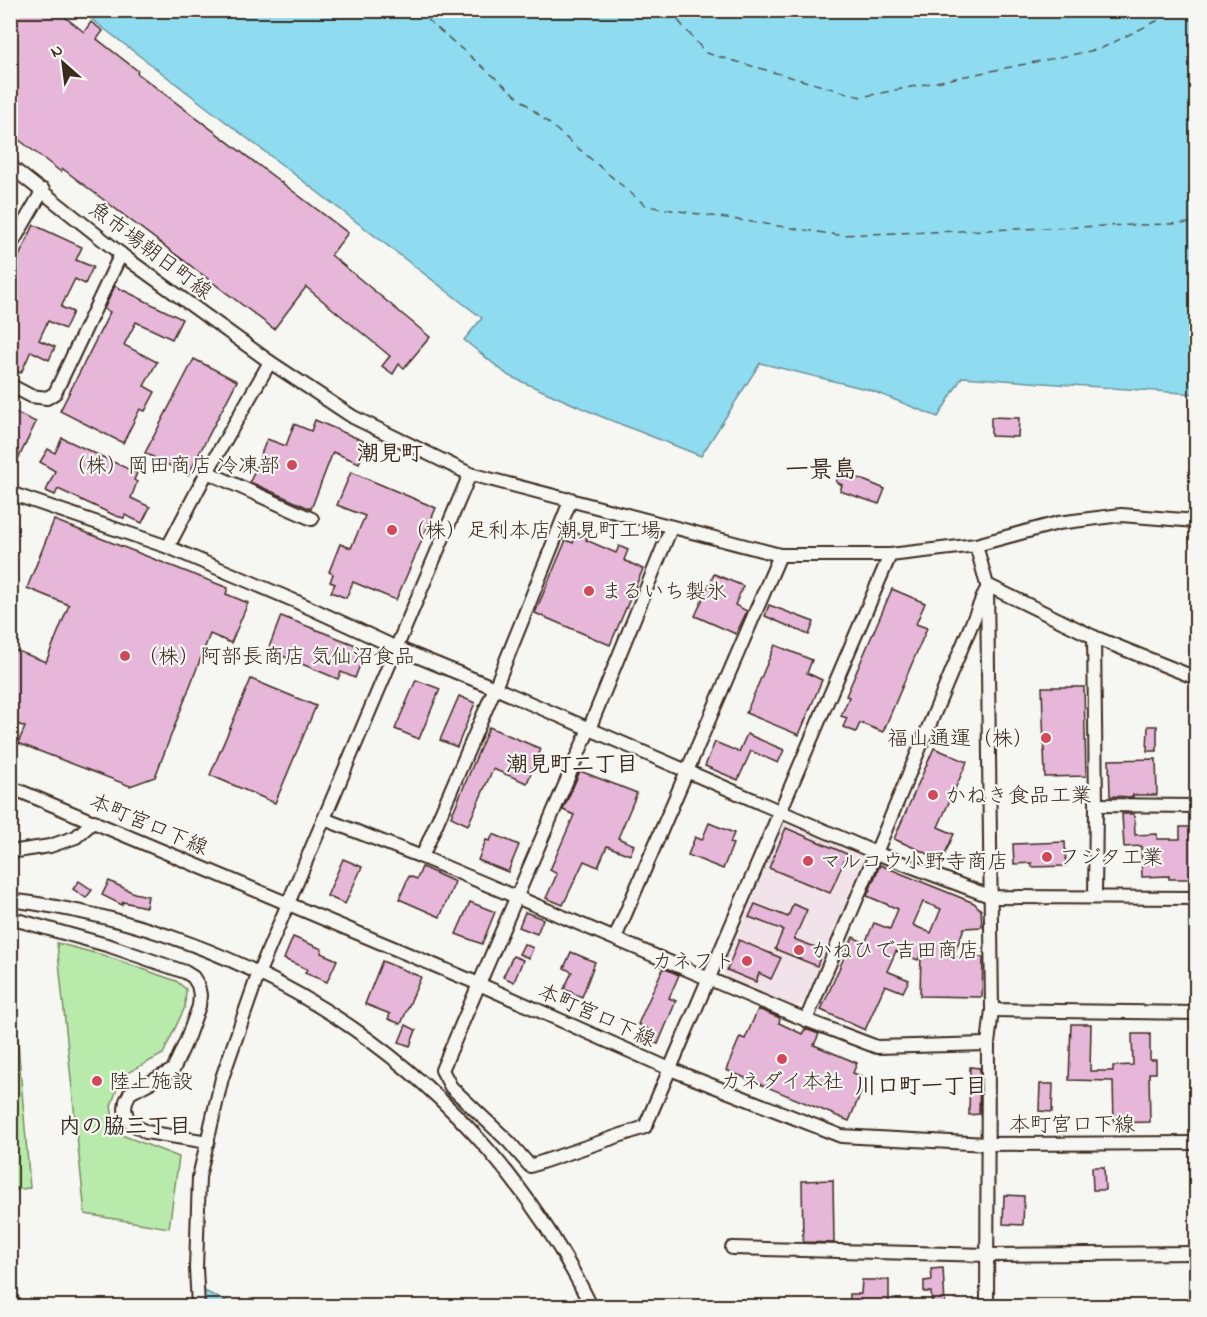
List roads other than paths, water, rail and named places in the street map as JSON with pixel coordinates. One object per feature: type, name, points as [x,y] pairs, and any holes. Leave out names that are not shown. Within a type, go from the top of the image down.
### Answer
[{"type":"street","name":"魚市場朝日町線","points":[[10,166],[44,190],[121,254],[270,362],[353,417],[470,474],[780,555],[890,555],[976,544]]},
{"type":"street","points":[[10,247],[44,190]]},
{"type":"street","points":[[10,386],[31,396],[47,398],[54,393],[121,254]]},
{"type":"street","points":[[168,547],[207,472],[270,362]]},
{"type":"street","points":[[207,472],[312,519]]},
{"type":"street","points":[[198,1306],[196,1268],[199,1177],[222,1078],[259,972],[470,474]]},
{"type":"street","points":[[10,493],[168,547],[295,601],[397,648],[876,853],[992,897],[1197,898]]},
{"type":"street","points":[[422,857],[495,688],[571,499]]},
{"type":"street","points":[[987,1306],[988,1044],[992,1010],[992,897],[987,585],[976,544],[1058,523],[1121,515],[1197,521]]},
{"type":"street","points":[[671,528],[589,729],[442,1070],[451,1087],[509,1142],[530,1166],[645,1127],[890,555]]},
{"type":"street","points":[[615,938],[780,555]]},
{"type":"street","points":[[987,585],[1094,638],[1197,678]]},
{"type":"street","points":[[807,1020],[987,585]]},
{"type":"street","points":[[1094,638],[1095,897]]},
{"type":"street","name":"本町宮口下線","points":[[10,787],[479,984],[670,1069],[841,1136],[987,1144],[1197,1143]]},
{"type":"street","points":[[1096,806],[1197,806]]},
{"type":"street","points":[[324,819],[422,857],[807,1020],[877,1047],[988,1044]]},
{"type":"street","points":[[10,852],[50,846],[76,837],[94,821]]},
{"type":"street","points":[[10,900],[56,906],[107,917],[181,939],[259,972],[332,1014],[383,1051],[436,1096],[463,1123],[507,1174],[554,1238],[591,1306]]},
{"type":"street","points":[[10,918],[110,946],[185,972],[193,978],[198,985],[200,1006],[173,1070],[130,1093],[125,1108],[127,1118],[131,1123],[146,1132],[208,1142]]},
{"type":"street","points":[[992,1010],[1197,1013]]},
{"type":"street","points":[[732,1248],[988,1255],[1197,1253]]},
{"type":"water","points":[[928,10],[1196,11],[1196,394],[962,377],[938,417],[870,390],[760,363],[701,456],[600,416],[509,376],[464,340],[482,318],[81,11],[872,11],[900,17]]},
{"type":"water","points":[[204,1291],[238,1306],[181,1306]]},
{"type":"place","name":"（株）岡田商店 冷凍部","points":[[292,465]]},
{"type":"place","name":"（株）足利本店 潮見町工場","points":[[392,530]]},
{"type":"place","name":"まるいち製氷","points":[[589,591]]},
{"type":"place","name":"（株）阿部長商店 気仙沼食品","points":[[125,656]]},
{"type":"place","name":"福山通運（株）","points":[[1046,738]]},
{"type":"place","name":"かねき食品工業","points":[[933,795]]},
{"type":"place","name":"フジタ工業","points":[[1047,857]]},
{"type":"place","name":"マルコウ小野寺商店","points":[[808,861]]},
{"type":"place","name":"かねひで吉田商店","points":[[799,950]]},
{"type":"place","name":"カネフト","points":[[747,961]]},
{"type":"place","name":"カネダイ本社","points":[[782,1059]]},
{"type":"place","name":"陸上施設","points":[[97,1081]]},
{"type":"district","name":"潮見町","points":[[390,452]]},
{"type":"district","name":"一景島","points":[[821,469]]},
{"type":"district","name":"潮見町二丁目","points":[[572,763]]},
{"type":"district","name":"川口町一丁目","points":[[921,1085]]},
{"type":"district","name":"内の脇三丁目","points":[[125,1125]]}]
